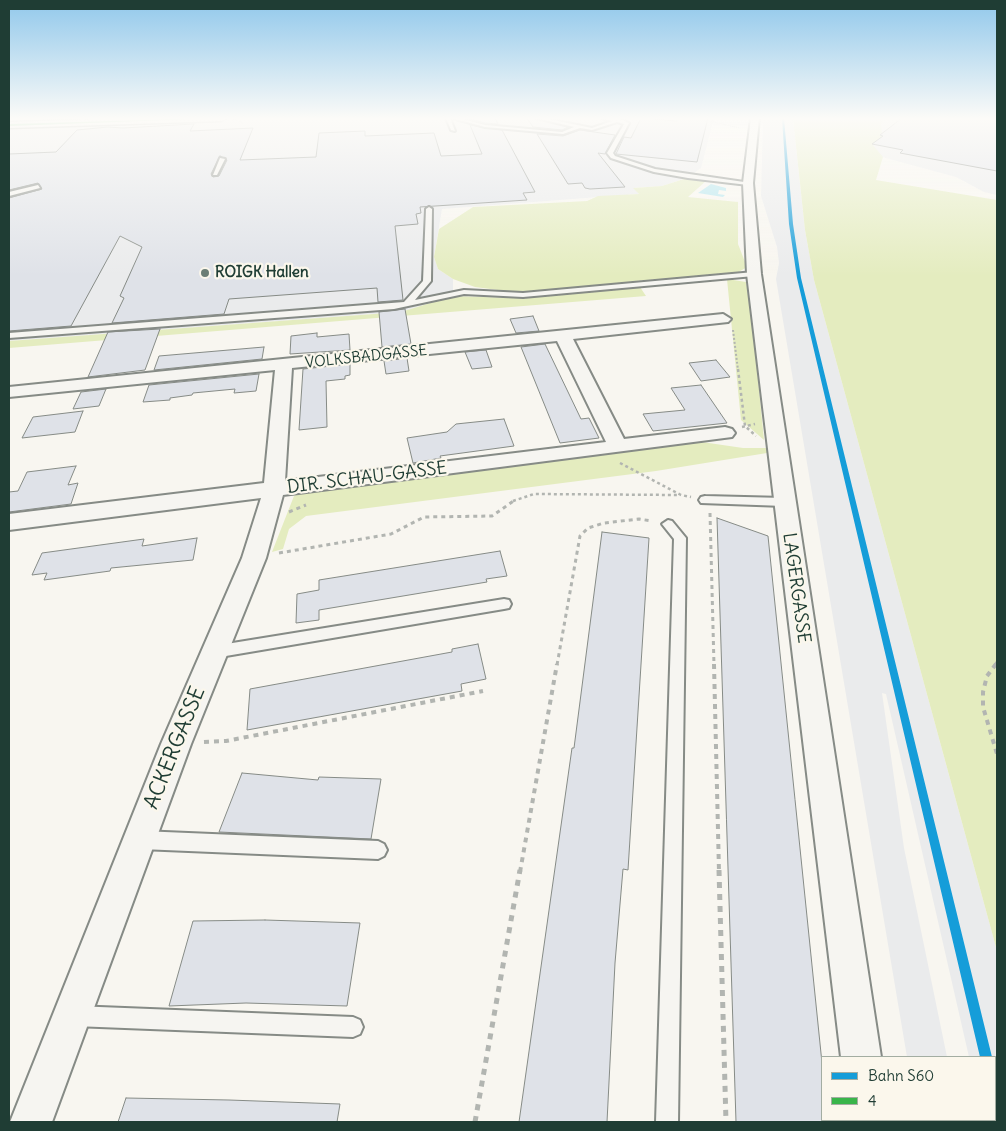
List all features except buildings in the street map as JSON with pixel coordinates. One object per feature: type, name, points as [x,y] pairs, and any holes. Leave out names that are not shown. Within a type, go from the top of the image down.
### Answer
[{"type":"street","name":"LAGERGASSE","points":[[749,171],[748,183],[754,274],[861,1056]]},
{"type":"street","name":"VOLKSBADGASSE","points":[[9,392],[563,336],[728,322]]},
{"type":"street","points":[[563,336],[618,446]]},
{"type":"street","name":"ACKERGASSE","points":[[31,1122],[176,744],[254,558],[274,490],[284,365]]},
{"type":"street","name":"DIR. SCHAU-GASSE","points":[[9,522],[725,433]]},
{"type":"lane","points":[[663,171],[748,183]]},
{"type":"lane","points":[[9,194],[38,187]]},
{"type":"lane","points":[[408,304],[427,281],[429,209]]},
{"type":"lane","points":[[9,336],[394,307],[464,292],[523,295],[754,274]]},
{"type":"lane","points":[[705,500],[784,502]]},
{"type":"lane","points":[[667,1122],[680,538],[668,524]]},
{"type":"lane","points":[[214,652],[504,604]]},
{"type":"lane","points":[[139,840],[378,850]]},
{"type":"lane","points":[[72,1016],[353,1027]]},
{"type":"path","points":[[728,322],[745,426],[763,444],[777,448]]},
{"type":"path","points":[[725,433],[732,428],[773,422]]},
{"type":"path","points":[[590,450],[646,475],[681,495]]},
{"type":"path","points":[[254,558],[391,534],[424,518],[492,516],[516,499],[534,494],[681,495],[705,500]]},
{"type":"path","points":[[711,516],[726,1122]]},
{"type":"path","points":[[475,1122],[580,536],[588,528],[604,523],[639,519],[668,524]]},
{"type":"path","points":[[997,662],[987,676],[983,692],[983,707],[997,754]]},
{"type":"path","points":[[176,744],[226,741],[483,691]]},
{"type":"shaded area","points":[[9,171],[697,171],[687,178],[662,186],[634,188],[639,194],[442,209],[434,257],[438,269],[453,279],[453,296],[401,312],[9,341]]},
{"type":"shaded area","points":[[762,171],[799,171],[805,230],[814,280],[997,951],[997,1122],[984,1122],[996,1121],[996,1056],[969,1056],[886,694],[882,693],[904,848],[947,1056],[907,1056],[776,279],[779,263],[777,247],[761,196]]},
{"type":"shaded area","points":[[933,171],[997,171],[997,195],[984,192],[956,177]]},
{"type":"green space","points":[[799,171],[879,171],[876,180],[997,200],[997,951],[814,280],[805,230]]},
{"type":"green space","points":[[687,178],[706,181],[688,197],[738,202],[738,244],[747,267],[737,273],[636,281],[646,296],[9,348],[9,341],[401,312],[453,296],[515,298],[513,292],[475,287],[453,279],[438,269],[434,257],[439,229],[473,207],[587,201],[598,196],[639,194],[633,188],[662,186]]},
{"type":"green space","points":[[727,279],[746,282],[752,318],[764,440],[741,420]]},
{"type":"green space","points":[[702,442],[743,448],[767,448],[767,453],[656,471],[306,516],[289,529],[283,549],[272,552],[294,496],[300,492]]},
{"type":"water","points":[[711,184],[726,188],[726,191],[719,190],[718,194],[725,195],[723,197],[698,193]]},
{"type":"rail line","name":"S60","points":[[787,171],[791,224],[799,278],[986,1056]]},
{"type":"place","name":"ROIGK Hallen","points":[[205,273]]}]
